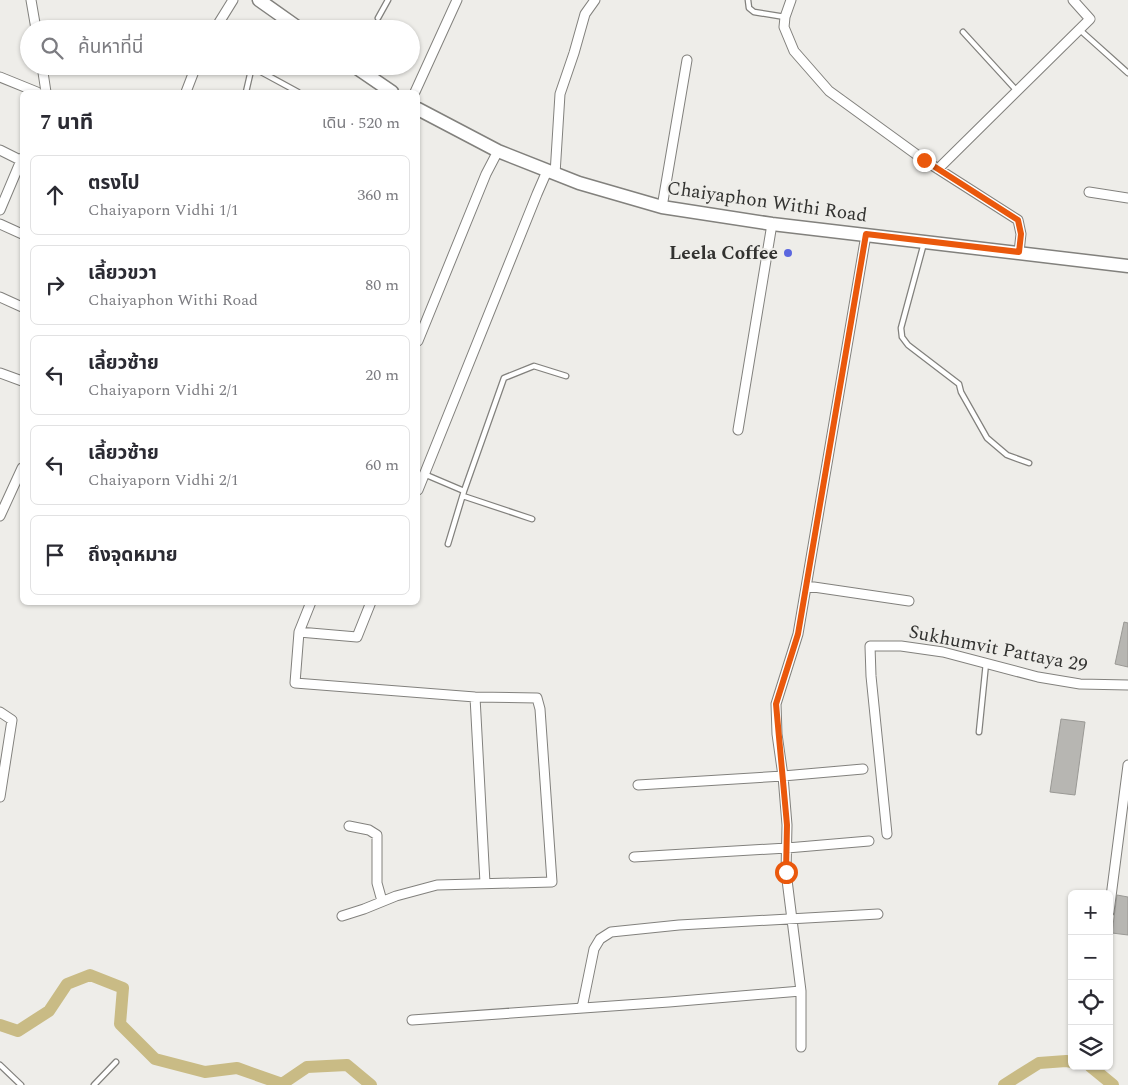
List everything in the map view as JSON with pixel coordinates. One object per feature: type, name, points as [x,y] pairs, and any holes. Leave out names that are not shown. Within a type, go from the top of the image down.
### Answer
[{"type":"main road","points":[[259,0],[287,20]]},
{"type":"main road","points":[[367,75],[389,90]]},
{"type":"main road","name":"Chaiyaphon Withi Road","points":[[420,110],[498,151],[613,194],[662,207],[772,224],[1128,266]]},
{"type":"street","points":[[31,0],[34,20]]},
{"type":"street","points":[[221,20],[233,0]]},
{"type":"street","points":[[416,90],[457,0]]},
{"type":"street","points":[[420,485],[536,194],[551,172],[560,94],[585,14],[595,0]]},
{"type":"street","points":[[791,0],[785,17],[784,27],[794,51],[829,91],[938,169],[1018,220],[1021,234],[1019,252]]},
{"type":"street","points":[[938,169],[1090,20],[1073,0]]},
{"type":"street","points":[[662,207],[687,60]]},
{"type":"street","points":[[43,75],[46,90]]},
{"type":"street","points":[[187,90],[193,75]]},
{"type":"street","points":[[0,77],[32,90]]},
{"type":"street","points":[[0,150],[20,159]]},
{"type":"street","points":[[420,336],[486,174],[498,151]]},
{"type":"street","points":[[0,210],[20,165]]},
{"type":"street","points":[[1089,192],[1128,198]]},
{"type":"street","points":[[0,224],[20,233]]},
{"type":"street","points":[[738,430],[772,224]]},
{"type":"street","points":[[801,1047],[801,991],[786,872],[787,825],[777,734],[776,704],[798,634],[866,234]]},
{"type":"street","points":[[0,297],[20,305]]},
{"type":"street","points":[[0,373],[20,380]]},
{"type":"street","points":[[0,516],[20,472]]},
{"type":"street","points":[[806,586],[909,601]]},
{"type":"street","points":[[310,605],[300,632],[295,683],[475,697],[537,698],[540,709],[552,882],[437,885],[396,896],[342,916]]},
{"type":"street","points":[[300,632],[357,637],[370,605]]},
{"type":"street","name":"Sukhumvit Pattaya 29","points":[[887,834],[871,676],[870,646],[901,646],[944,652],[1038,677],[1080,684],[1128,685]]},
{"type":"street","points":[[475,697],[485,883]]},
{"type":"street","points":[[0,712],[12,720],[3,756],[0,797]]},
{"type":"street","points":[[1112,890],[1128,765]]},
{"type":"street","points":[[638,785],[863,769]]},
{"type":"street","points":[[349,826],[369,830],[377,835],[377,884],[382,901]]},
{"type":"street","points":[[634,857],[869,841]]},
{"type":"street","points":[[582,1008],[594,949],[600,939],[611,932],[679,925],[878,914]]},
{"type":"street","points":[[412,1020],[801,991]]},
{"type":"lane","points":[[378,18],[388,0]]},
{"type":"lane","points":[[748,0],[749,8],[754,12],[785,17]]},
{"type":"lane","points":[[1080,30],[1128,73]]},
{"type":"lane","points":[[963,32],[1017,91]]},
{"type":"lane","points":[[246,90],[250,75]]},
{"type":"lane","points":[[267,75],[294,90]]},
{"type":"lane","points":[[924,241],[901,328],[902,337],[908,345],[959,384],[961,392],[987,438],[1007,455],[1029,463]]},
{"type":"lane","points":[[448,544],[463,494],[504,378],[534,366],[566,376]]},
{"type":"lane","points":[[424,474],[463,494],[532,518]]},
{"type":"lane","points":[[979,732],[986,663]]},
{"type":"lane","points":[[94,1085],[116,1062]]},
{"type":"lane","points":[[0,1065],[21,1085]]},
{"type":"building","points":[[1124,622],[1128,623],[1128,667],[1115,664]]},
{"type":"building","points":[[1061,719],[1085,722],[1075,795],[1050,792]]},
{"type":"building","points":[[1117,895],[1128,897],[1128,935],[1113,933]]},
{"type":"waterway","points":[[0,1025],[18,1031],[49,1011],[67,984],[90,975],[123,988],[120,1024],[155,1059],[205,1072],[237,1068],[282,1084],[307,1067],[347,1065],[371,1085]]},
{"type":"waterway","points":[[1004,1085],[1039,1063],[1068,1061]]},
{"type":"waterway","points":[[1095,1070],[1113,1085]]},
{"type":"place","name":"Leela Coffee","points":[[788,253]]},
{"type":"route","points":[[786,872],[787,825],[777,734],[776,704],[798,634],[866,234],[1019,252],[1021,234],[1018,220],[924,160]]}]
